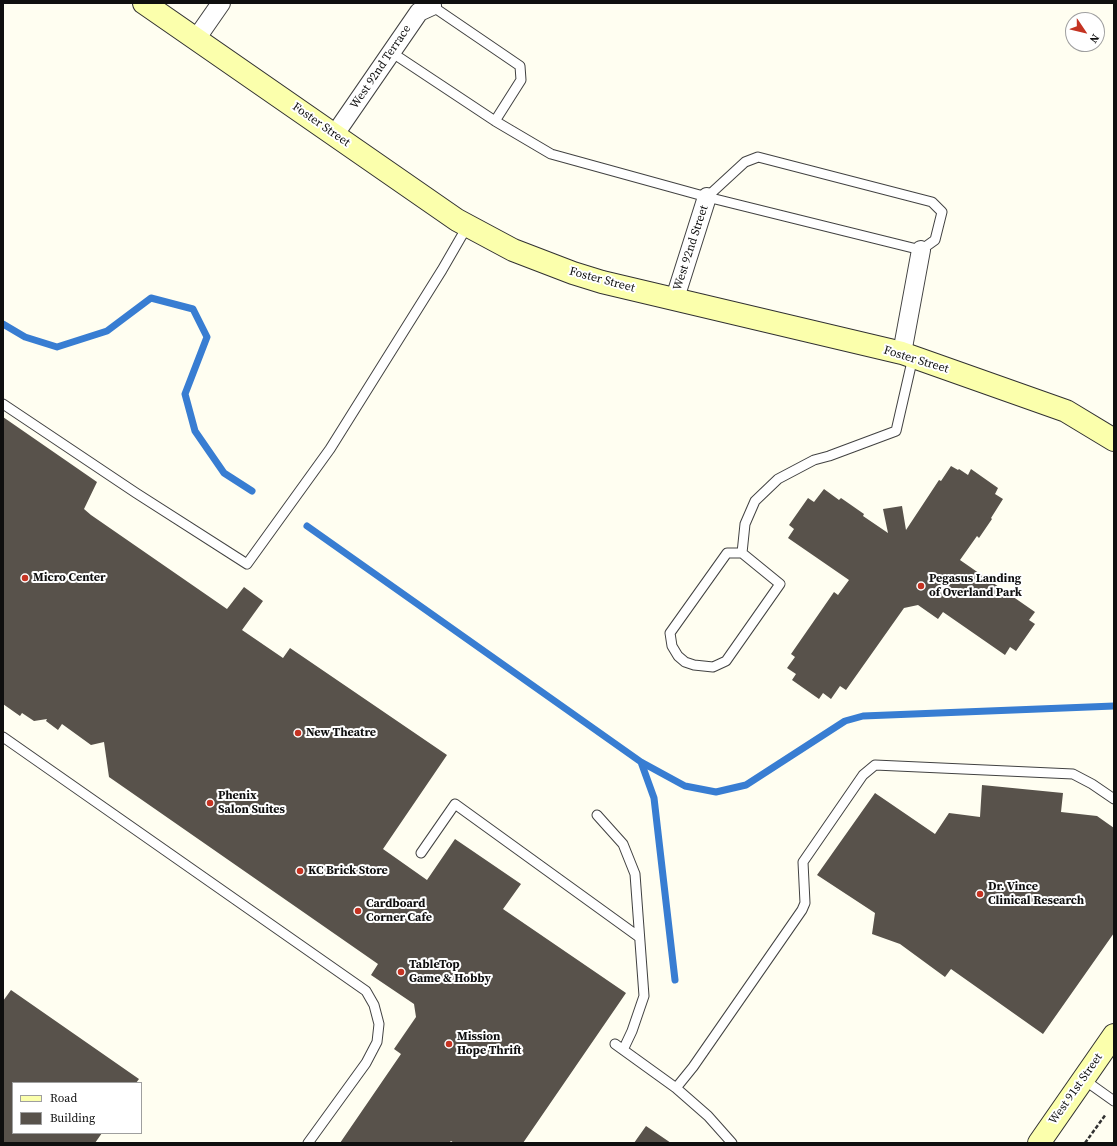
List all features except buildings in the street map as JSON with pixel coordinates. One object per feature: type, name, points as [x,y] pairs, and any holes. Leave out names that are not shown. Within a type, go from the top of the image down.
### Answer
[{"type":"street","name":"Foster Street","points":[[144,3],[457,220],[513,250],[572,273],[602,282],[675,298],[907,355],[1066,411],[1114,440]]},
{"type":"street","points":[[196,39],[221,3]]},
{"type":"street","name":"West 92nd Terrace","points":[[335,134],[419,12],[432,6]]},
{"type":"street","name":"West 92nd Street","points":[[675,298],[707,197]]},
{"type":"street","points":[[907,355],[921,250]]},
{"type":"street","name":"West 91st Street","points":[[1039,1143],[1114,1035]]},
{"type":"lane","points":[[432,6],[520,66],[521,80],[495,121]]},
{"type":"lane","points":[[391,52],[495,121],[551,154],[707,197],[921,250],[935,240],[942,212],[932,202],[758,157],[744,162],[707,197]]},
{"type":"lane","points":[[3,404],[136,493],[247,564],[330,449],[442,270],[468,225]]},
{"type":"lane","points":[[742,554],[745,524],[755,501],[778,479],[814,460],[829,456],[896,431],[907,355]]},
{"type":"lane","points":[[727,553],[742,554],[780,584],[726,661],[713,667],[694,665],[685,662],[678,656],[672,646],[670,633],[727,553]]},
{"type":"lane","points":[[3,737],[366,991],[374,1005],[379,1024],[376,1042],[366,1062],[308,1143]]},
{"type":"lane","points":[[676,1088],[802,910],[805,902],[804,862],[863,775],[875,765],[1073,774],[1092,784],[1114,799]]},
{"type":"lane","points":[[421,854],[455,804],[640,938]]},
{"type":"lane","points":[[596,816],[623,844],[635,874],[644,996],[632,1032],[623,1050]]},
{"type":"lane","points":[[615,1044],[676,1088],[708,1116],[732,1143]]},
{"type":"lane","points":[[1084,1079],[1112,1104]]},
{"type":"path","points":[[1085,1143],[1112,1104]]},
{"type":"waterway","points":[[3,324],[25,337],[57,347],[107,331],[151,298],[193,309],[207,337],[185,394],[195,431],[224,473],[252,491]]},
{"type":"waterway","points":[[307,526],[641,762],[685,786],[716,792],[746,785],[845,721],[863,716],[1114,706]]},
{"type":"waterway","points":[[641,762],[654,798],[675,980]]},
{"type":"place","name":"Micro Center","points":[[25,578]]},
{"type":"place","name":"Pegasus Landing of Overland Park","points":[[921,586]]},
{"type":"place","name":"New Theatre","points":[[298,733]]},
{"type":"place","name":"Phenix Salon Suites","points":[[210,803]]},
{"type":"place","name":"KC Brick Store","points":[[300,871]]},
{"type":"place","name":"Dr. Vince Clinical Research","points":[[980,894]]},
{"type":"place","name":"Cardboard Corner Cafe","points":[[358,911]]},
{"type":"place","name":"TableTop Game & Hobby","points":[[401,972]]},
{"type":"place","name":"Mission Hope Thrift","points":[[449,1044]]}]
